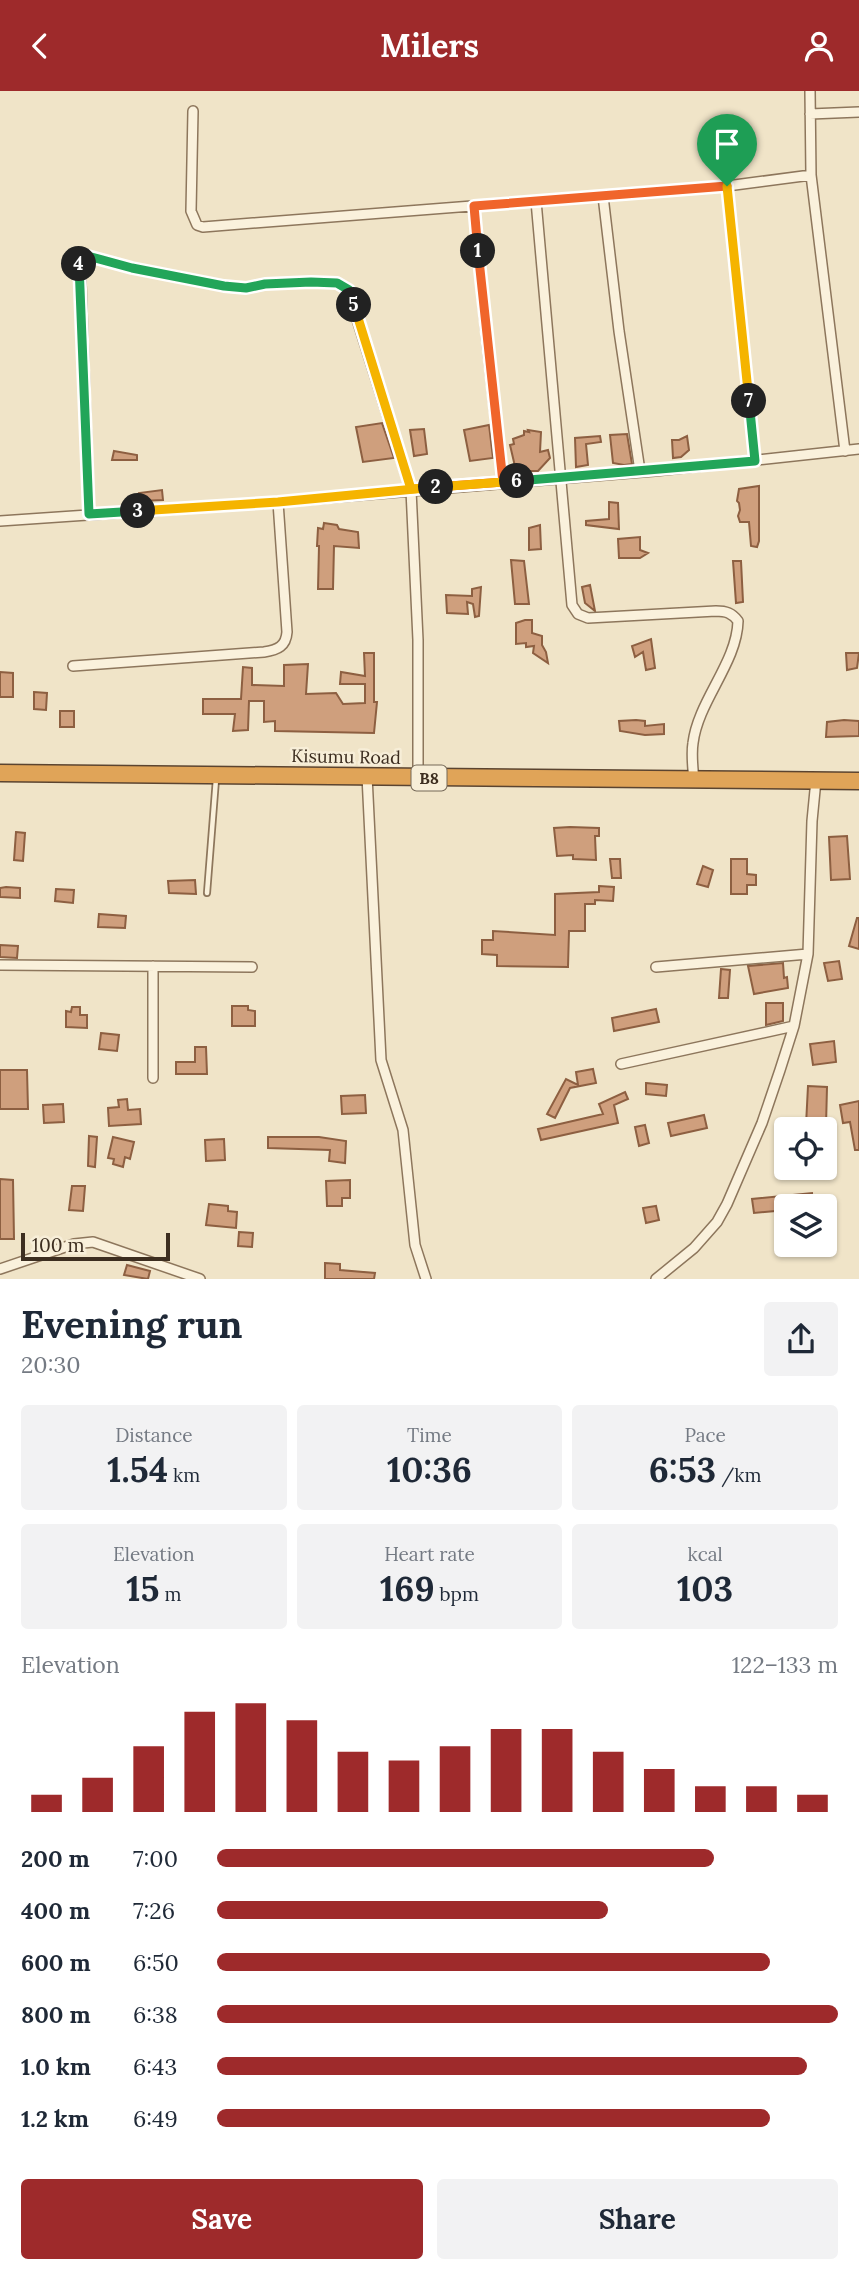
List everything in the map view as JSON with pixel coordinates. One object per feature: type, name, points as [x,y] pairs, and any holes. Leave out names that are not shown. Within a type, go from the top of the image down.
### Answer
[{"type":"highway","name":"Kisumu Road","points":[[0,773],[859,781]]},
{"type":"street","points":[[810,91],[811,175],[845,451]]},
{"type":"street","points":[[193,111],[191,212],[197,225],[203,227],[727,186],[811,175]]},
{"type":"street","points":[[810,114],[859,112]]},
{"type":"street","points":[[727,186],[755,461]]},
{"type":"street","points":[[603,196],[619,331],[640,471]]},
{"type":"street","points":[[536,201],[572,605],[578,614],[588,618],[726,611],[738,621],[736,640],[693,742],[694,781]]},
{"type":"street","points":[[474,206],[486,342],[503,482]]},
{"type":"street","points":[[89,514],[80,256],[224,286],[246,288],[265,284],[311,282],[337,283],[349,290],[411,489],[418,640],[418,778]]},
{"type":"street","points":[[0,521],[278,502],[755,461],[859,449]]},
{"type":"street","points":[[72,666],[264,652],[282,647],[287,640],[287,632],[278,502]]},
{"type":"street","points":[[368,776],[381,1060],[403,1130],[415,1245],[426,1279]]},
{"type":"street","points":[[656,1279],[707,1235],[727,1204],[762,1123],[794,1026],[808,954],[812,821],[816,781]]},
{"type":"street","points":[[656,967],[808,954]]},
{"type":"street","points":[[0,965],[252,967]]},
{"type":"street","points":[[153,966],[153,1078]]},
{"type":"street","points":[[621,1064],[794,1026]]},
{"type":"street","points":[[0,1269],[74,1244],[93,1242],[200,1279]]},
{"type":"lane","points":[[207,893],[216,775]]},
{"type":"building","points":[[382,423],[394,458],[363,462],[356,427]]},
{"type":"building","points":[[489,425],[493,458],[470,461],[464,430]]},
{"type":"building","points":[[424,429],[427,454],[414,456],[410,430]]},
{"type":"building","points":[[528,430],[541,432],[540,452],[548,450],[550,458],[538,471],[525,471],[526,473],[517,475],[510,445],[514,444],[513,439],[524,435],[524,431],[529,432]]},
{"type":"building","points":[[627,434],[632,464],[613,463],[610,435]]},
{"type":"building","points":[[600,436],[601,442],[586,444],[588,465],[576,467],[575,438]]},
{"type":"building","points":[[687,436],[689,450],[681,457],[673,458],[672,440]]},
{"type":"building","points":[[114,451],[137,455],[137,460],[112,460]]},
{"type":"building","points":[[759,486],[757,547],[751,546],[749,522],[740,522],[737,501],[739,489]]},
{"type":"building","points":[[162,490],[163,500],[140,501],[139,493]]},
{"type":"building","points":[[609,502],[618,503],[619,529],[586,525],[586,521],[609,519]]},
{"type":"building","points":[[324,523],[358,532],[359,548],[334,546],[333,589],[318,589],[318,528],[323,529]]},
{"type":"building","points":[[540,525],[541,549],[529,550],[529,528]]},
{"type":"building","points":[[640,537],[640,550],[648,553],[640,558],[619,558],[618,539]]},
{"type":"building","points":[[511,560],[524,561],[529,604],[515,604]]},
{"type":"building","points":[[733,561],[741,561],[743,602],[736,603]]},
{"type":"building","points":[[590,585],[595,611],[585,603],[582,587]]},
{"type":"building","points":[[481,587],[479,616],[475,617],[473,604],[467,602],[468,614],[447,613],[446,595],[472,596],[472,589]]},
{"type":"building","points":[[532,620],[532,633],[542,636],[548,663],[533,653],[534,646],[516,644],[516,623]]},
{"type":"building","points":[[651,639],[655,668],[646,670],[643,652],[635,657],[632,646]]},
{"type":"building","points":[[364,653],[374,653],[374,702],[377,702],[374,733],[275,731],[275,721],[264,722],[264,701],[249,701],[248,730],[233,731],[235,714],[203,714],[203,699],[241,699],[243,667],[252,668],[252,685],[284,686],[284,665],[308,664],[306,694],[336,693],[343,704],[365,703],[365,684],[340,684],[341,672],[365,676]]},
{"type":"building","points":[[846,653],[859,653],[857,668],[847,670]]},
{"type":"building","points":[[0,672],[13,673],[13,697],[0,697]]},
{"type":"building","points":[[34,692],[47,693],[46,710],[34,709]]},
{"type":"building","points":[[60,711],[74,711],[74,727],[60,727]]},
{"type":"building","points":[[619,721],[645,721],[645,726],[664,724],[664,734],[645,735],[620,731]]},
{"type":"building","points":[[859,721],[859,736],[826,737],[827,722]]},
{"type":"building","points":[[554,828],[599,828],[599,836],[595,836],[596,860],[573,859],[573,855],[557,856]]},
{"type":"building","points":[[16,832],[25,833],[23,861],[14,860]]},
{"type":"building","points":[[847,836],[850,879],[831,880],[829,837]]},
{"type":"building","points":[[610,859],[620,859],[621,878],[612,878]]},
{"type":"building","points":[[731,859],[747,859],[747,874],[756,875],[756,885],[747,885],[747,894],[731,894]]},
{"type":"building","points":[[703,866],[713,870],[708,887],[697,884]]},
{"type":"building","points":[[195,880],[196,894],[169,893],[168,881]]},
{"type":"building","points":[[599,886],[614,887],[613,901],[595,900],[595,904],[585,904],[585,931],[569,931],[568,967],[497,966],[497,955],[482,954],[482,940],[493,940],[493,931],[555,935],[555,894],[599,892]]},
{"type":"building","points":[[0,888],[20,888],[20,898],[0,897]]},
{"type":"building","points":[[56,889],[74,890],[73,903],[55,901]]},
{"type":"building","points":[[99,914],[126,916],[125,928],[98,927]]},
{"type":"building","points":[[859,918],[859,949],[849,946]]},
{"type":"building","points":[[0,945],[18,946],[17,958],[0,957]]},
{"type":"building","points":[[839,961],[842,979],[828,981],[824,963]]},
{"type":"building","points":[[783,963],[788,988],[754,994],[748,966]]},
{"type":"building","points":[[721,969],[730,970],[728,998],[719,998]]},
{"type":"building","points":[[766,1003],[783,1003],[783,1021],[766,1025]]},
{"type":"building","points":[[232,1006],[248,1006],[248,1010],[255,1011],[255,1026],[232,1026]]},
{"type":"building","points":[[72,1007],[80,1007],[80,1015],[87,1015],[87,1028],[66,1027],[66,1011],[71,1012]]},
{"type":"building","points":[[656,1009],[659,1022],[614,1031],[612,1018]]},
{"type":"building","points":[[101,1033],[119,1035],[117,1051],[99,1049]]},
{"type":"building","points":[[834,1041],[836,1062],[813,1065],[810,1044]]},
{"type":"building","points":[[195,1047],[206,1047],[207,1074],[176,1074],[176,1062],[195,1062]]},
{"type":"building","points":[[593,1069],[596,1083],[570,1088],[555,1118],[547,1114],[566,1079],[578,1085],[576,1072]]},
{"type":"building","points":[[0,1070],[27,1070],[28,1109],[0,1109]]},
{"type":"building","points":[[646,1083],[667,1085],[666,1096],[646,1094]]},
{"type":"building","points":[[808,1086],[827,1087],[826,1117],[806,1117]]},
{"type":"building","points":[[625,1092],[628,1099],[614,1105],[618,1123],[541,1140],[538,1129],[603,1114],[599,1104]]},
{"type":"building","points":[[365,1095],[366,1113],[342,1114],[341,1096]]},
{"type":"building","points":[[127,1099],[128,1110],[140,1109],[141,1124],[109,1126],[108,1108],[119,1107],[118,1100]]},
{"type":"building","points":[[859,1101],[859,1150],[855,1150],[850,1122],[843,1123],[840,1105]]},
{"type":"building","points":[[63,1104],[64,1122],[44,1123],[43,1105]]},
{"type":"building","points":[[704,1115],[707,1128],[671,1136],[668,1123]]},
{"type":"building","points":[[645,1125],[649,1143],[639,1146],[635,1127]]},
{"type":"building","points":[[89,1136],[97,1137],[95,1167],[88,1166]]},
{"type":"building","points":[[113,1137],[134,1142],[130,1159],[125,1157],[123,1167],[113,1164],[114,1159],[108,1158]]},
{"type":"building","points":[[268,1137],[319,1137],[346,1141],[345,1163],[329,1161],[330,1150],[268,1148]]},
{"type":"building","points":[[224,1139],[225,1160],[206,1161],[205,1140]]},
{"type":"building","points":[[0,1179],[13,1180],[14,1239],[0,1239]]},
{"type":"building","points":[[350,1180],[350,1198],[342,1198],[342,1206],[327,1206],[326,1181]]},
{"type":"building","points":[[72,1186],[85,1186],[83,1211],[69,1210]]},
{"type":"building","points":[[774,1197],[774,1211],[754,1213],[752,1199]]},
{"type":"building","points":[[209,1204],[228,1206],[228,1211],[237,1212],[236,1228],[206,1225]]},
{"type":"building","points":[[656,1206],[659,1220],[646,1223],[643,1208]]},
{"type":"building","points":[[239,1232],[253,1233],[252,1247],[238,1246]]},
{"type":"building","points":[[325,1263],[340,1264],[340,1270],[375,1273],[374,1279],[325,1279]]},
{"type":"building","points":[[127,1265],[150,1271],[148,1279],[124,1275]]},
{"type":"route","points":[[727,186],[474,206],[486,342],[503,482],[278,502],[89,514],[79,266],[80,256],[84,255],[132,268],[224,286],[246,288],[265,284],[311,282],[337,283],[349,290],[411,489],[503,482],[640,471],[655,471],[755,461],[727,186]]}]
